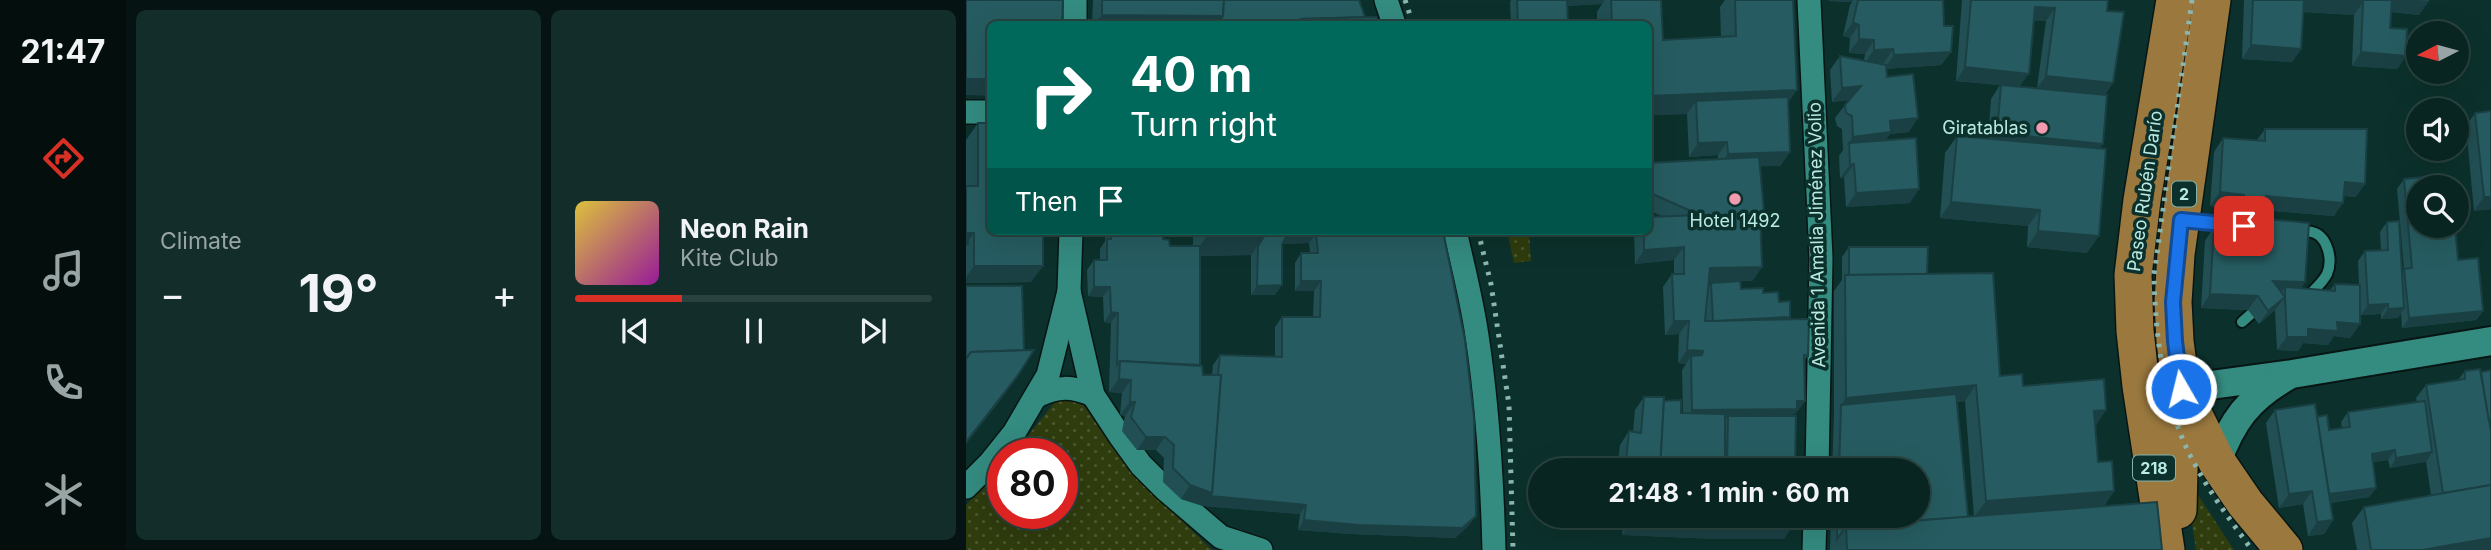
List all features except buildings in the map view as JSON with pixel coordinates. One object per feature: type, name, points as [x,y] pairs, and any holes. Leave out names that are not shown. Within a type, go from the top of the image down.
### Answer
[{"type":"highway","name":"Paseo Rubén Darío","points":[[2166,550],[2141,386],[2133,275],[2175,0]]},
{"type":"highway","name":"2","points":[[2212,0],[2181,220],[2173,302],[2181,389],[2217,462],[2245,503],[2284,550]]},
{"type":"highway","points":[[2177,550],[2181,389]]},
{"type":"street","points":[[1075,21],[1076,0]]},
{"type":"street","points":[[1386,0],[1393,21]]},
{"type":"street","name":"Avenida 1 Amalia Jiménez Volio","points":[[1809,0],[1821,258],[1817,458]]},
{"type":"street","points":[[966,112],[987,113]]},
{"type":"street","points":[[966,487],[1014,433],[1048,375],[1069,291],[1071,235]]},
{"type":"street","points":[[1456,235],[1477,334],[1492,490],[1494,550]]},
{"type":"street","points":[[1069,291],[1093,395],[1141,465],[1223,543],[1261,550]]},
{"type":"street","points":[[2181,389],[2292,374],[2491,341]]},
{"type":"street","points":[[2217,462],[2227,434],[2244,409],[2266,389],[2292,374]]},
{"type":"street","points":[[1037,396],[1065,387],[1093,395]]},
{"type":"street","points":[[1814,550],[1815,528]]},
{"type":"lane","points":[[2181,220],[2256,227]]},
{"type":"lane","points":[[2279,229],[2314,232],[2329,250],[2330,264],[2326,276],[2309,295],[2288,299]]},
{"type":"lane","points":[[2242,323],[2251,314]]},
{"type":"green space","points":[[1508,235],[1529,235],[1531,261],[1514,263]]},
{"type":"green space","points":[[1059,397],[1079,399],[1116,449],[1157,496],[1212,550],[966,550],[966,505],[987,483],[987,529],[1078,529],[1078,438],[1026,438]]},
{"type":"green space","points":[[2185,475],[2234,550],[2196,550]]},
{"type":"railway","points":[[1405,0],[1412,21]]},
{"type":"railway","points":[[2192,0],[2154,275],[2158,334],[2163,373],[2179,430],[2193,462],[2211,492],[2252,550]]},
{"type":"railway","points":[[1479,235],[1491,284],[1509,405],[1513,550]]},
{"type":"place","name":"Giratablas","points":[[2042,128]]},
{"type":"place","name":"Hotel 1492","points":[[1735,199]]},
{"type":"route","points":[[2181,389],[2173,302],[2181,220],[2244,226]]}]
